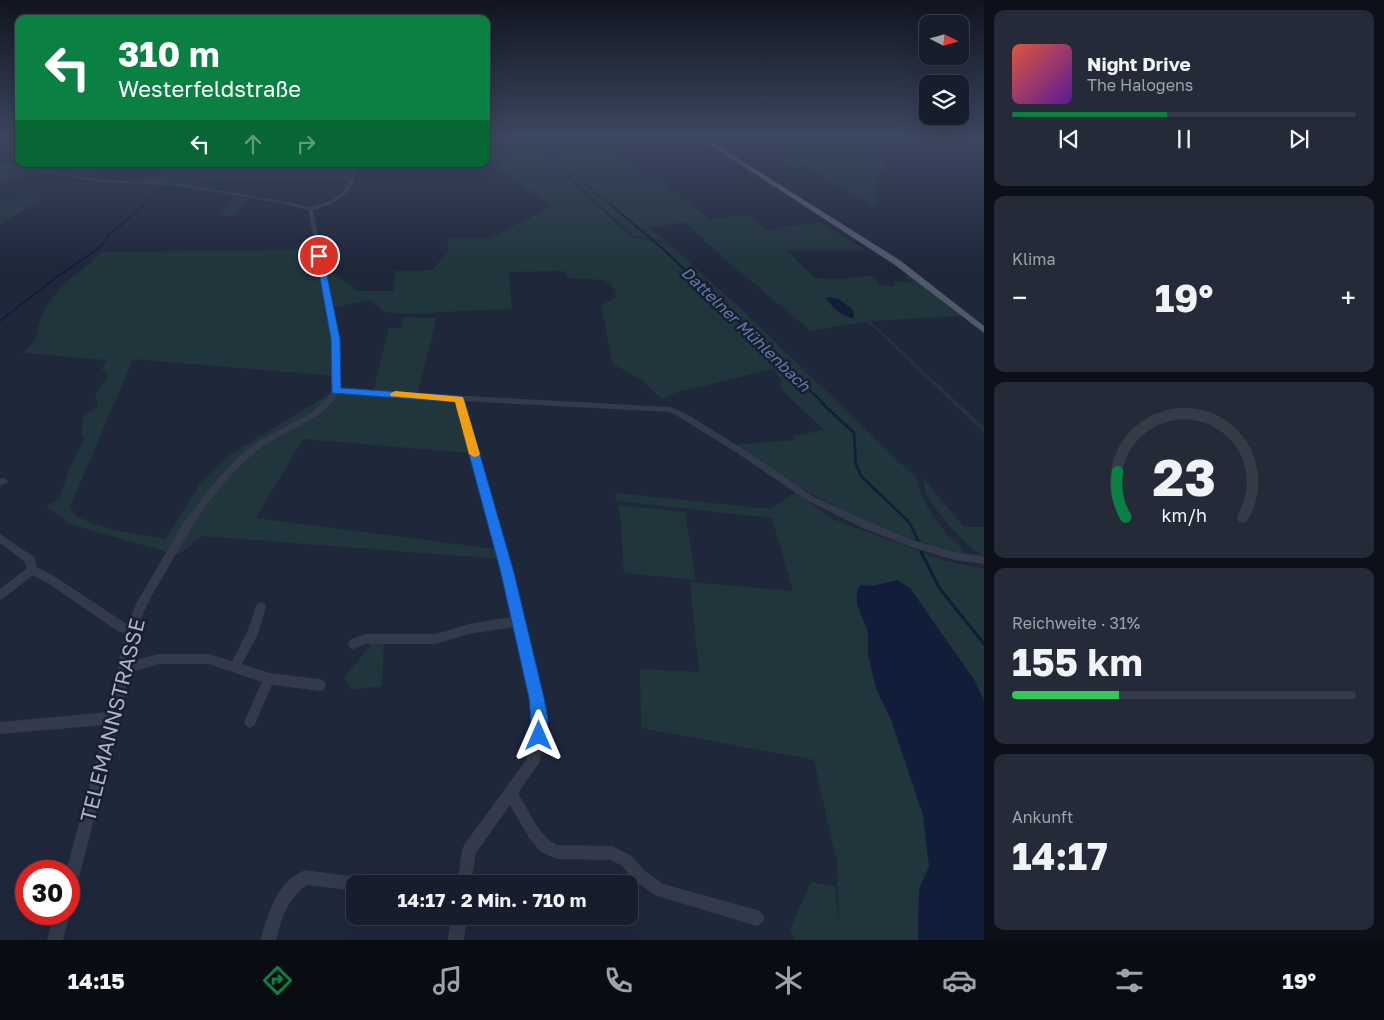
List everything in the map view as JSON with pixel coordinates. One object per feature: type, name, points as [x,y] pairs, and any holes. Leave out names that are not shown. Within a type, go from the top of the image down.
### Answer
[{"type":"main road","points":[[766,179],[898,263],[984,330]]},
{"type":"street","points":[[88,179],[181,185],[281,202],[310,209],[343,195],[353,179]]},
{"type":"street","points":[[310,209],[336,339],[336,391],[670,410],[682,415],[819,503],[914,544],[954,556],[984,560]]},
{"type":"street","name":"TELEMANNSTRASSE","points":[[77,860],[114,718],[132,628],[141,605],[167,557],[187,524],[239,460],[260,444],[317,413],[329,402],[336,391]]},
{"type":"street","points":[[459,399],[518,621],[540,718],[539,736],[532,763],[469,850],[465,875]]},
{"type":"street","points":[[1,540],[30,560],[32,570]]},
{"type":"street","points":[[32,570],[53,581],[123,628],[132,628]]},
{"type":"street","points":[[0,595],[32,570]]},
{"type":"street","points":[[234,668],[252,634],[261,607]]},
{"type":"street","points":[[354,644],[364,639],[435,639],[469,629],[518,621]]},
{"type":"street","points":[[125,668],[159,659],[210,659],[269,679],[320,685]]},
{"type":"street","points":[[250,722],[269,679]]},
{"type":"street","points":[[0,728],[114,718]]},
{"type":"street","points":[[511,793],[534,833],[546,847],[557,852],[612,853],[627,861],[638,874],[660,890],[757,918]]},
{"type":"street","points":[[268,940],[280,904],[290,886],[305,876],[346,882]]},
{"type":"street","points":[[55,940],[59,925]]},
{"type":"street","points":[[456,940],[458,925]]},
{"type":"shaded area","points":[[26,179],[8,186],[18,181],[0,180]]},
{"type":"shaded area","points":[[139,179],[350,179],[349,181],[195,181],[192,186],[137,181]]},
{"type":"shaded area","points":[[514,179],[569,179],[580,191],[632,237],[670,244],[743,311],[917,479],[921,494],[929,509],[964,553],[946,550],[867,522],[822,500],[734,445],[795,440],[793,436],[824,430],[780,388],[782,381],[773,369],[674,393],[662,400],[642,380],[613,364],[601,306],[615,297],[615,294],[609,283],[604,280],[569,278],[563,271],[509,272],[512,309],[397,314],[382,311],[371,300],[332,308],[324,268],[327,268],[357,291],[394,291],[395,271],[432,270],[448,252],[447,238],[490,238],[551,207]]},
{"type":"shaded area","points":[[573,179],[659,179],[709,219],[750,215],[766,230],[821,222],[865,250],[787,250],[815,278],[849,279],[848,277],[873,276],[881,285],[896,286],[893,282],[912,282],[904,276],[910,276],[961,316],[870,321],[984,427],[984,433],[867,321],[811,331],[730,264],[685,222],[649,228],[664,240],[672,243],[633,235]]},
{"type":"shaded area","points":[[827,179],[879,179],[875,203],[872,206]]},
{"type":"shaded area","points":[[236,197],[249,199],[233,216],[219,215]]},
{"type":"shaded area","points":[[44,198],[0,225],[0,199]]},
{"type":"shaded area","points":[[307,243],[315,243],[314,252],[331,335],[334,376],[133,359],[70,507],[75,514],[98,525],[165,539],[200,484],[231,454],[331,393],[457,401],[470,453],[303,439],[256,518],[495,549],[498,559],[202,536],[178,555],[72,525],[46,506],[60,497],[69,469],[85,439],[81,434],[84,416],[98,406],[95,393],[108,377],[102,369],[106,360],[23,353],[34,342],[38,334],[40,320],[54,295],[103,252],[296,250],[297,247]]},
{"type":"shaded area","points":[[404,317],[437,318],[418,392],[373,391],[389,328],[401,328]]},
{"type":"shaded area","points":[[924,479],[964,527],[984,527],[984,556],[960,537],[943,518],[925,491]]},
{"type":"shaded area","points":[[796,492],[830,518],[946,561],[984,569],[984,940],[795,940],[790,929],[811,882],[835,886],[839,930],[837,863],[814,760],[641,728],[640,669],[699,672],[690,582],[793,591],[772,518],[616,501],[615,493],[771,509]]},
{"type":"shaded area","points":[[619,505],[685,512],[696,580],[624,573]]},
{"type":"shaded area","points":[[372,643],[384,644],[382,686],[353,690],[344,678]]},
{"type":"water","points":[[826,297],[839,299],[853,310],[854,318],[850,318],[838,311]]},
{"type":"water","points":[[897,580],[910,588],[975,681],[984,701],[984,940],[918,940],[919,890],[929,866],[923,815],[891,720],[876,688],[868,655],[868,632],[857,604],[857,591],[860,585],[872,586]]},
{"type":"waterway","points":[[168,183],[171,179]]},
{"type":"waterway","name":"Dattelner Mühlenbach","points":[[579,179],[611,206]]},
{"type":"waterway","points":[[143,206],[167,185]]},
{"type":"waterway","points":[[0,321],[54,279],[99,248],[109,235],[145,204]]},
{"type":"waterway","name":"Dattelner Mühlenbach","points":[[610,204],[662,248],[824,404]]},
{"type":"waterway","name":"Dattelner Mühlenbach","points":[[822,403],[854,433],[856,464],[861,476],[909,522],[918,540]]},
{"type":"waterway","name":"Dattelner Mühlenbach","points":[[921,552],[940,589],[984,644]]},
{"type":"slow traffic","points":[[395,394],[459,399],[474,454]]},
{"type":"route","points":[[319,256],[336,339],[336,391],[459,399],[507,573],[540,718],[539,736]]}]
